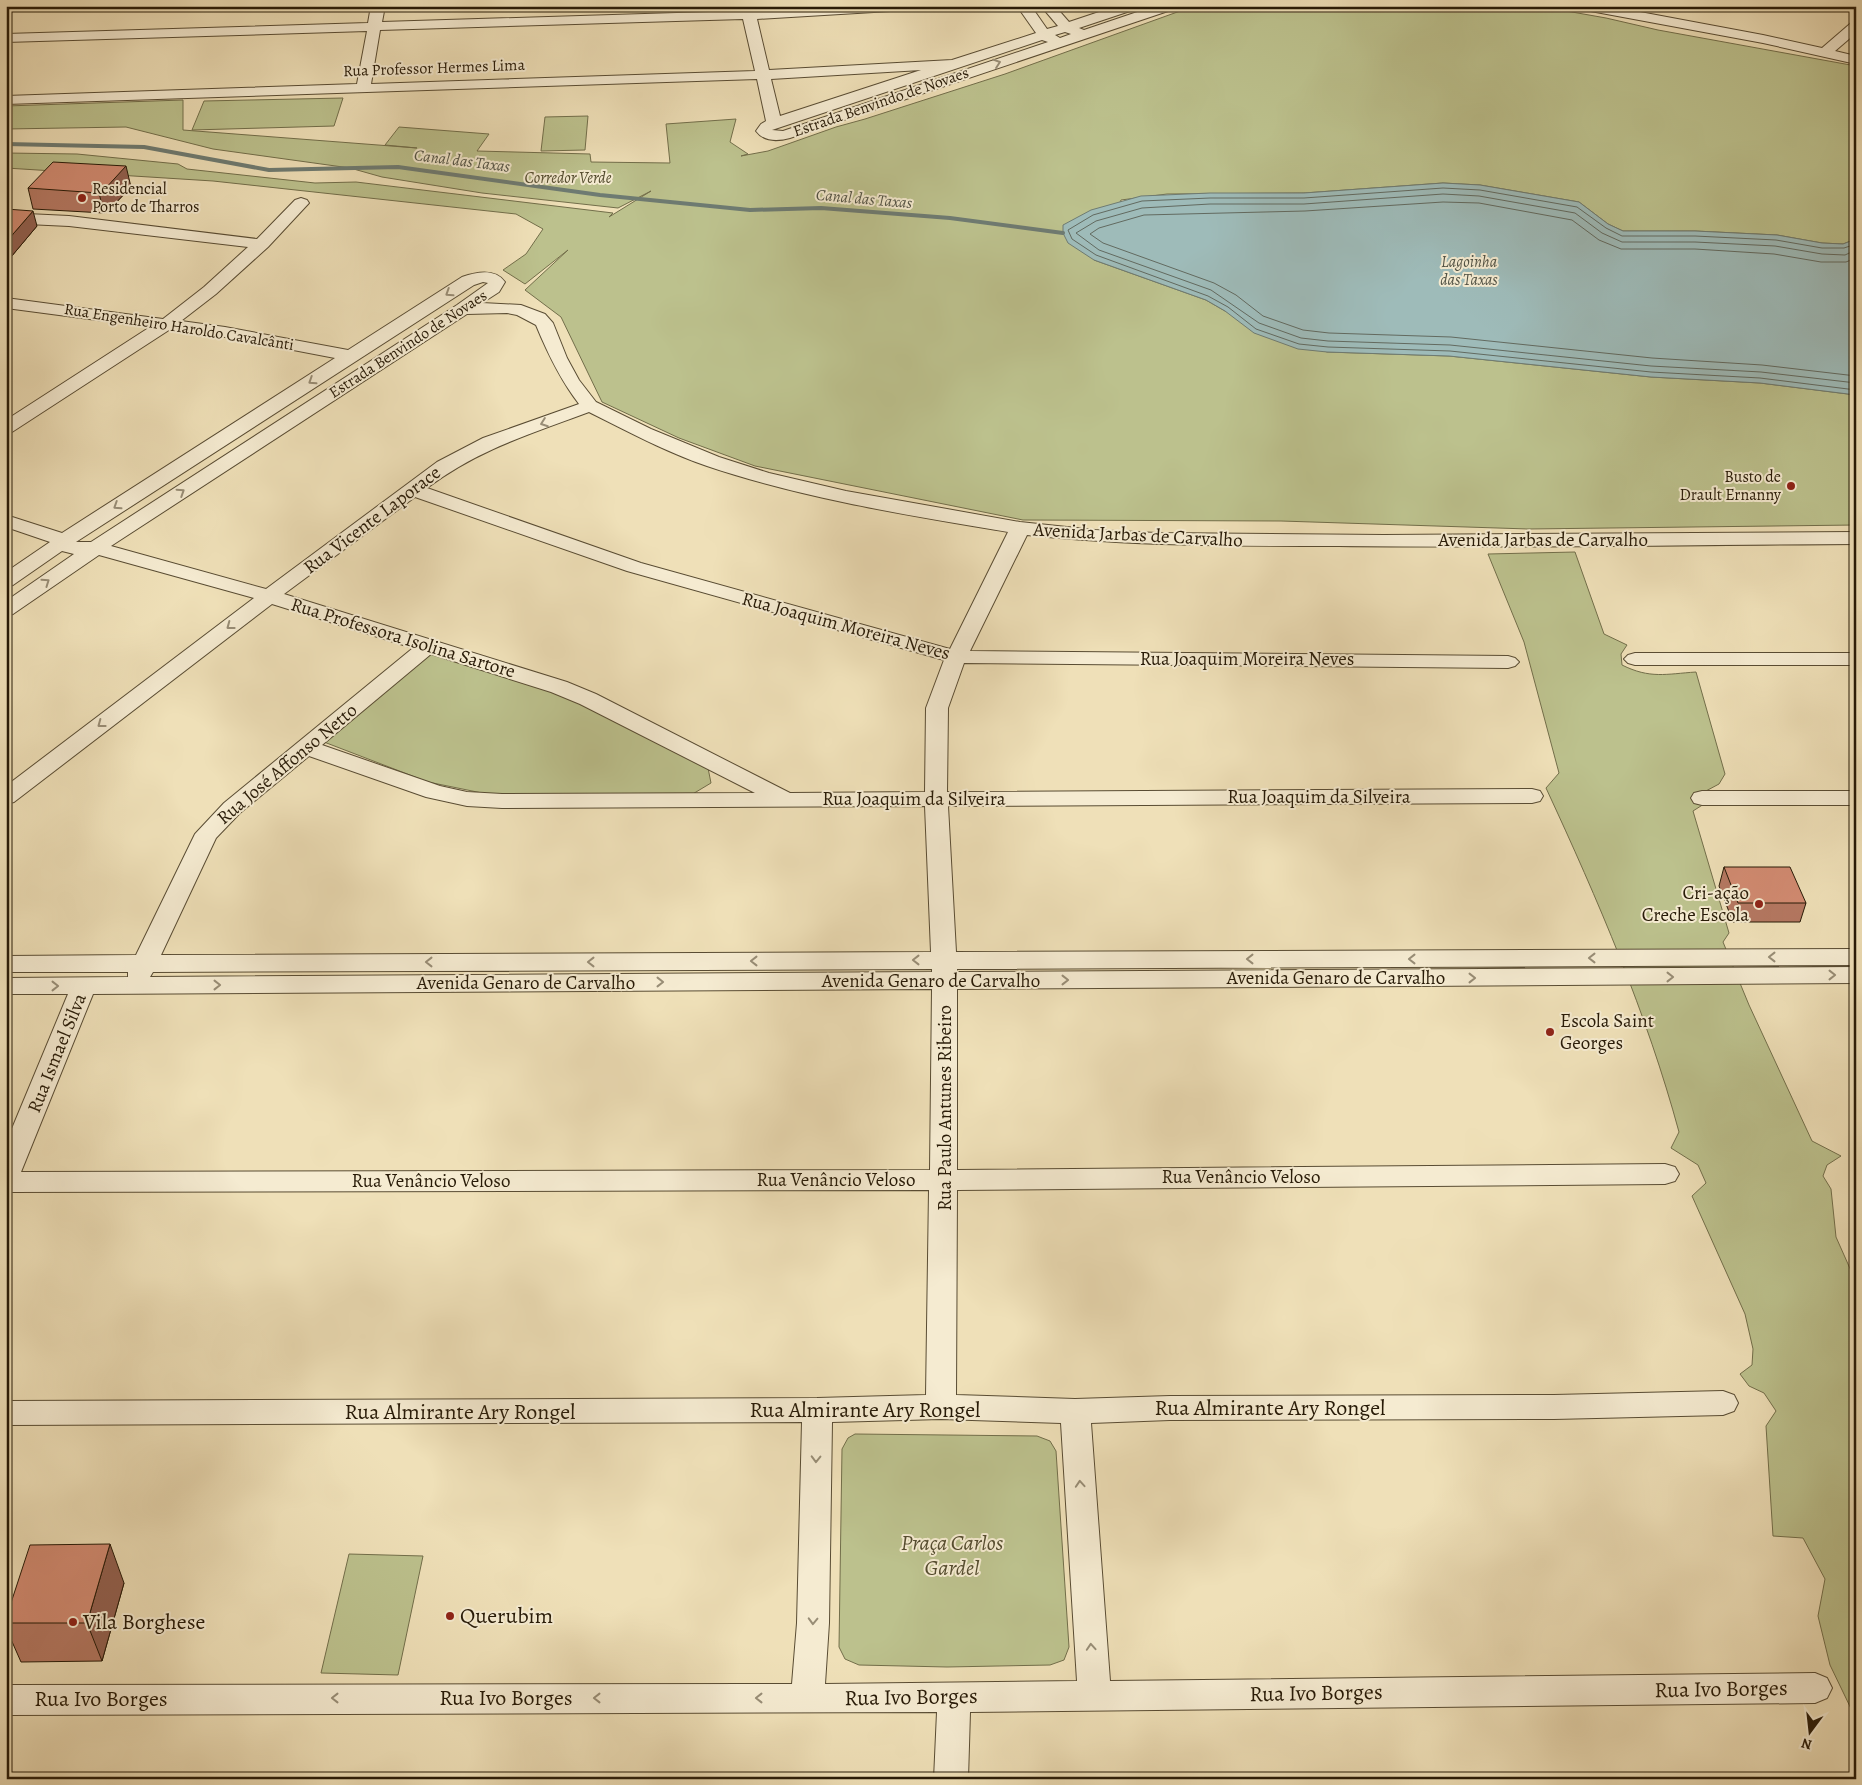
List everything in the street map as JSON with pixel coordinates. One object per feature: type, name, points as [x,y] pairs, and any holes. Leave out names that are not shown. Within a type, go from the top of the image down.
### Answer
[{"type":"street","points":[[6,10],[8,6]]},
{"type":"street","points":[[363,88],[378,6]]},
{"type":"street","points":[[6,38],[907,6]]},
{"type":"street","points":[[1024,6],[1044,35],[1059,42]]},
{"type":"street","points":[[1048,6],[1067,28],[1084,35]]},
{"type":"street","name":"Estrada Benvindo de Novaes","points":[[1131,6],[774,123],[766,126],[763,131],[774,136],[785,135],[1169,6]]},
{"type":"street","points":[[1584,6],[1699,27],[1856,60]]},
{"type":"street","points":[[747,11],[774,123]]},
{"type":"street","points":[[1825,53],[1856,26]]},
{"type":"street","name":"Rua Professor Hermes Lima","points":[[6,100],[762,75],[956,64]]},
{"type":"street","name":"Rua Professor Hermes Lima","points":[[863,70],[888,76],[890,80],[886,86]]},
{"type":"street","points":[[6,428],[167,324],[218,284],[262,244],[302,203]]},
{"type":"street","points":[[6,218],[69,222],[262,244]]},
{"type":"street","name":"Estrada Benvindo de Novaes","points":[[6,581],[71,536],[468,281],[482,277],[494,279],[497,282],[493,288],[463,309],[99,545],[6,610]]},
{"type":"street","name":"Rua Engenheiro Haroldo Cavalcânti","points":[[6,303],[225,332],[350,356]]},
{"type":"street","name":"Avenida Jarbas de Carvalho","points":[[463,309],[507,308],[521,310],[539,318],[544,323],[558,358],[571,381],[590,406],[712,461],[763,477],[855,499],[1020,528],[1095,536],[1239,541],[1856,538]]},
{"type":"street","name":"Rua Vicente Laporace","points":[[6,797],[412,489],[467,453],[490,442],[590,406]]},
{"type":"street","name":"Rua Joaquim Moreira Neves","points":[[412,489],[634,567],[956,657],[1508,662]]},
{"type":"street","name":"Rua Professora Isolina Sartore","points":[[6,520],[71,536],[68,547],[71,548],[99,545],[429,645],[559,687],[588,699],[787,800]]},
{"type":"street","name":"Rua Paulo Antunes Ribeiro","points":[[941,1407],[945,1180],[945,971],[936,798],[937,708],[956,657],[1020,528]]},
{"type":"street","name":"Rua José Affonso Netto","points":[[134,986],[207,834],[232,808],[429,645]]},
{"type":"street","points":[[1635,660],[1856,659]]},
{"type":"street","name":"Rua Joaquim da Silveira","points":[[306,747],[434,792],[468,799],[502,801],[1532,796]]},
{"type":"street","points":[[689,801],[710,789],[717,782],[720,774],[720,765]]},
{"type":"street","points":[[1702,798],[1856,798]]},
{"type":"street","name":"Avenida Genaro de Carvalho","points":[[1741,967],[1856,957]]},
{"type":"street","name":"Avenida Genaro de Carvalho","points":[[6,964],[144,963],[945,971]]},
{"type":"street","name":"Avenida Genaro de Carvalho","points":[[6,986],[134,986],[945,971],[1741,967],[1856,975]]},
{"type":"street","name":"Rua Ismael Silva","points":[[6,1176],[84,986]]},
{"type":"street","name":"Rua Venâncio Veloso","points":[[6,1182],[945,1180],[1665,1174]]},
{"type":"street","name":"Rua Almirante Ary Rongel","points":[[6,1413],[817,1410],[941,1407],[1074,1411],[1170,1408],[1554,1407],[1723,1403]]},
{"type":"street","points":[[808,1699],[813,1623],[817,1410]]},
{"type":"street","points":[[1074,1411],[1094,1695]]},
{"type":"street","name":"Rua Ivo Borges","points":[[6,1700],[808,1699],[1815,1688]]},
{"type":"street","points":[[951,1779],[954,1697]]},
{"type":"green space","name":"Corredor Verde","points":[[1194,6],[1538,6],[1856,66],[1856,239],[1843,244],[1822,243],[1777,235],[1695,231],[1623,231],[1608,224],[1579,202],[1480,185],[1443,183],[1304,193],[1167,194],[1121,200],[1094,260],[1206,300],[1225,311],[1327,352],[1449,356],[1651,377],[1760,383],[1856,395],[1856,525],[1528,529],[1281,521],[1023,520],[755,466],[679,438],[602,402],[561,317],[525,290],[568,250],[525,284],[503,270],[526,254],[543,229],[516,214],[213,181],[6,168],[6,153],[77,154],[178,164],[187,169],[315,183],[356,182],[613,213],[609,217],[651,191],[618,208],[482,193],[382,177],[350,168],[213,149],[126,127],[6,129],[6,106],[183,100],[183,130],[417,148],[385,145],[399,127],[489,134],[477,151],[590,154],[591,162],[670,163],[666,124],[736,119],[730,142],[748,154],[741,156],[768,151],[836,127],[1005,74]]},
{"type":"green space","points":[[343,98],[334,126],[192,130],[204,101]]},
{"type":"green space","points":[[588,116],[585,150],[541,151],[545,117]]},
{"type":"green space","points":[[1575,552],[1604,634],[1627,645],[1621,654],[1622,665],[1641,672],[1658,675],[1696,672],[1725,774],[1719,784],[1704,792],[1704,804],[1693,811],[1729,933],[1723,942],[1749,1005],[1812,1141],[1841,1156],[1827,1165],[1823,1176],[1831,1189],[1836,1237],[1856,1282],[1856,1719],[1830,1665],[1818,1616],[1825,1579],[1803,1538],[1773,1536],[1766,1426],[1776,1411],[1764,1393],[1749,1386],[1740,1374],[1752,1365],[1753,1349],[1745,1314],[1692,1196],[1706,1183],[1698,1165],[1671,1148],[1679,1132],[1652,1044],[1620,958],[1546,788],[1559,773],[1524,642],[1488,554]]},
{"type":"green space","points":[[427,652],[583,701],[708,768],[711,783],[691,795],[487,794],[428,782],[324,742]]},
{"type":"green space","name":"Praça Carlos Gardel","points":[[855,1434],[1037,1436],[1050,1441],[1056,1451],[1069,1647],[1064,1660],[1050,1665],[947,1667],[859,1665],[845,1659],[839,1647],[842,1449],[848,1438]]},
{"type":"green space","points":[[349,1554],[423,1556],[398,1675],[321,1673]]},
{"type":"water","name":"Lagoinha das Taxas","points":[[1443,183],[1480,185],[1579,202],[1608,224],[1623,231],[1695,231],[1777,235],[1822,243],[1843,244],[1856,239],[1856,395],[1760,383],[1651,377],[1449,356],[1327,352],[1298,349],[1254,333],[1225,311],[1206,300],[1094,260],[1068,243],[1063,233],[1063,225],[1091,210],[1141,196],[1210,193],[1304,193]]},
{"type":"building","points":[[53,162],[126,166],[99,193],[28,188]]},
{"type":"building","points":[[6,209],[33,211],[7,241],[6,241]]},
{"type":"building","points":[[1724,867],[1790,867],[1806,903],[1738,903]]},
{"type":"building","points":[[110,1544],[87,1623],[6,1623],[30,1545]]},
{"type":"waterway","name":"Canal das Taxas","points":[[6,144],[144,147],[269,170],[398,167],[600,195],[750,210],[821,208],[950,218],[1063,233]]},
{"type":"place","name":"Residencial Porto de Tharros","points":[[82,198]]},
{"type":"place","name":"Busto de Drault Ernanny","points":[[1791,486]]},
{"type":"place","name":"Cri-ação Creche Escola","points":[[1759,904]]},
{"type":"place","name":"Escola Saint Georges","points":[[1550,1032]]},
{"type":"place","name":"Querubim","points":[[450,1616]]},
{"type":"place","name":"Vila Borghese","points":[[73,1622]]}]
